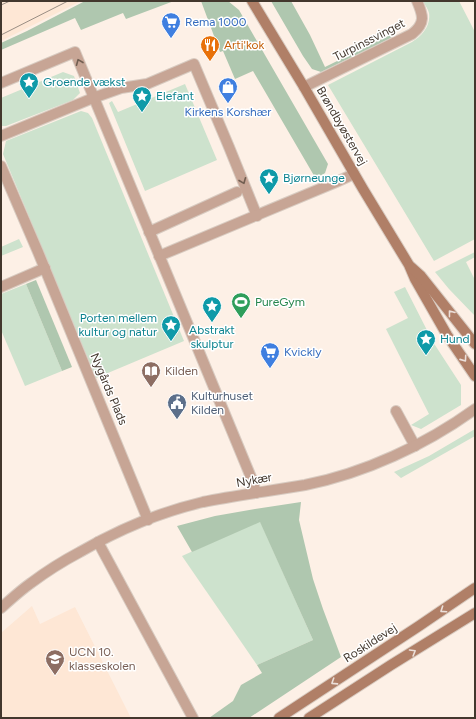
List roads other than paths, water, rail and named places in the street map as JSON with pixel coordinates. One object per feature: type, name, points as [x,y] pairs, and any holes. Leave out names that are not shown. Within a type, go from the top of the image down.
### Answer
[{"type":"street","name":"Brøndbyøstervej","points":[[252,1],[409,265],[415,279],[447,335],[475,376]]},
{"type":"street","name":"Turpinssvinget","points":[[304,87],[412,34],[419,27],[423,18],[417,1]]},
{"type":"street","points":[[1,83],[75,52],[252,478],[256,493]]},
{"type":"street","points":[[1,136],[93,98],[120,88],[147,84],[194,64],[257,216]]},
{"type":"street","name":"Nygårds Plads","points":[[1,166],[45,268],[148,520]]},
{"type":"street","points":[[159,256],[354,174]]},
{"type":"street","points":[[149,232],[237,192]]},
{"type":"street","name":"Brøndbyøstervej","points":[[409,265],[421,276],[475,344]]},
{"type":"street","points":[[1,287],[45,268]]},
{"type":"street","name":"Nykær","points":[[1,608],[57,564],[130,526],[165,513],[202,502],[305,485],[347,474],[415,446],[440,432],[475,409]]},
{"type":"street","points":[[396,411],[415,446]]},
{"type":"street","points":[[98,542],[193,718]]},
{"type":"street","name":"Roskildevej","points":[[279,718],[475,588]]},
{"type":"street","points":[[310,718],[473,613]]},
{"type":"tram line","points":[[1,5],[10,1]]},
{"type":"tram line","points":[[1,35],[68,1]]},
{"type":"place","name":"Rema 1000","points":[[171,39]]},
{"type":"place","name":"Arti'kok","points":[[210,62]]},
{"type":"place","name":"Groende vækst","points":[[29,99]]},
{"type":"place","name":"Kirkens Korshær","points":[[228,104]]},
{"type":"place","name":"Elefant","points":[[142,113]]},
{"type":"place","name":"Bjørneunge","points":[[269,195]]},
{"type":"place","name":"PureGym","points":[[241,319]]},
{"type":"place","name":"Abstrakt skulptur","points":[[212,323]]},
{"type":"place","name":"Porten mellem kultur og natur","points":[[171,342]]},
{"type":"place","name":"Hund","points":[[426,356]]},
{"type":"place","name":"Kvickly","points":[[270,369]]},
{"type":"place","name":"Kilden","points":[[151,388]]},
{"type":"place","name":"Kulturhuset Kilden","points":[[177,420]]},
{"type":"place","name":"UCN 10. klasseskolen","points":[[55,676]]}]
